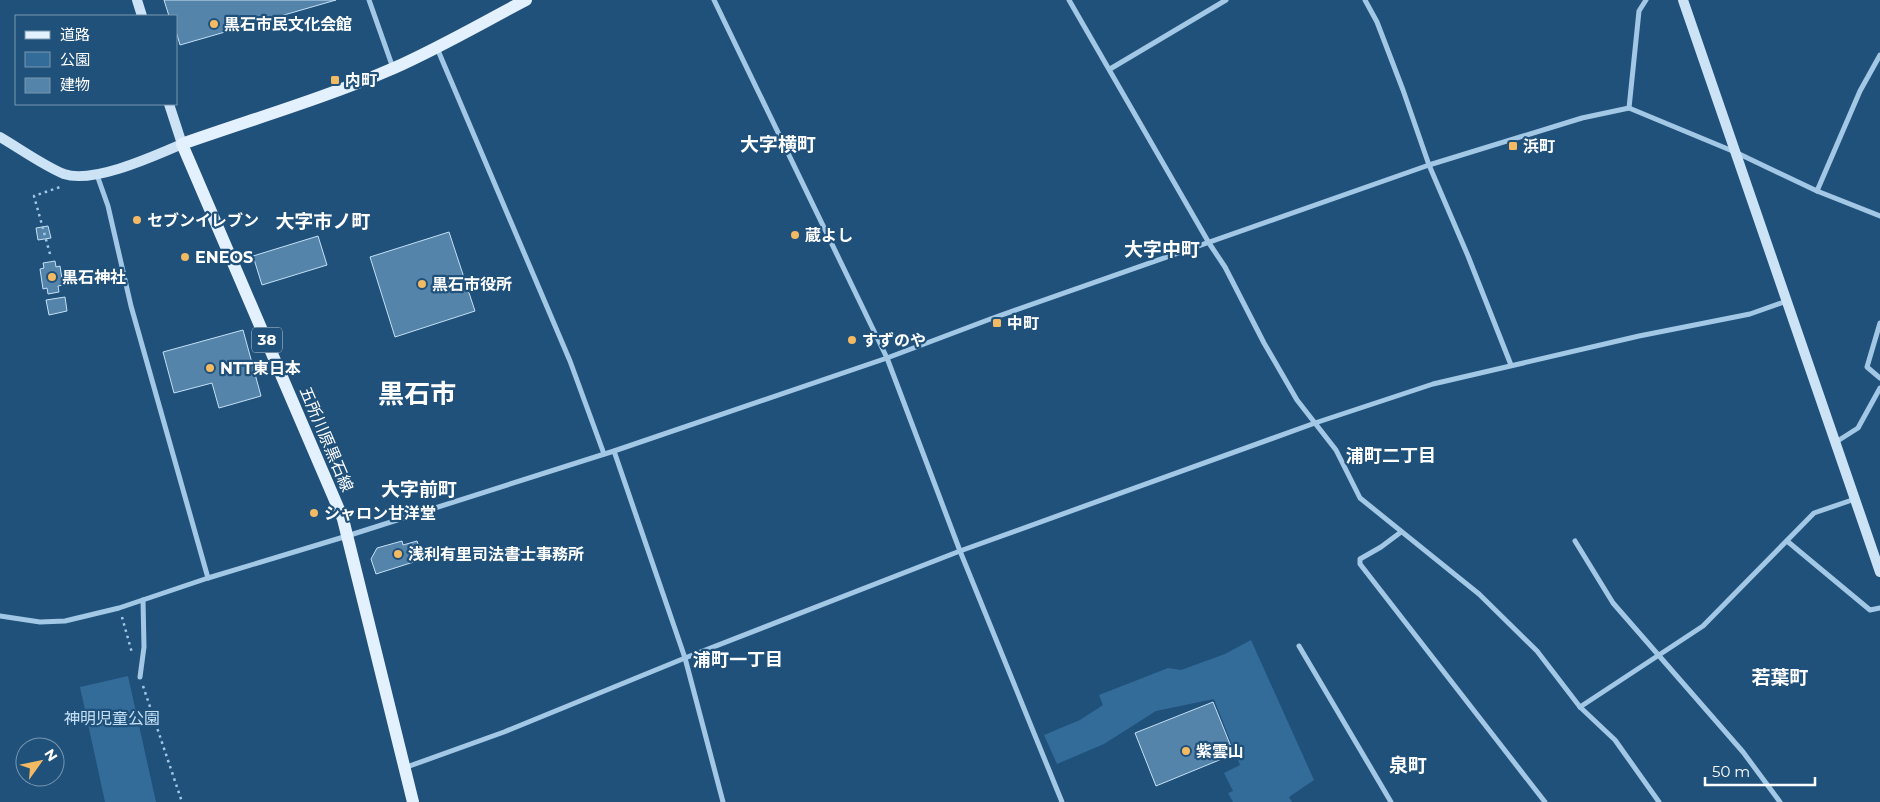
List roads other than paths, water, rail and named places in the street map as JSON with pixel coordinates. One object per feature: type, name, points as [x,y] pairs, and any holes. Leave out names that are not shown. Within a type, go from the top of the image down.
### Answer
[{"type":"main road","points":[[182,144],[393,68],[526,0]]},
{"type":"main road","name":"五所川原黒石線","points":[[182,144],[343,519],[413,802]]},
{"type":"street","points":[[137,0],[142,15]]},
{"type":"street","points":[[369,0],[393,68]]},
{"type":"street","points":[[714,0],[886,358],[960,551],[1062,802]]},
{"type":"street","points":[[1069,0],[1209,242],[1225,266],[1264,343],[1297,400],[1336,450],[1360,498],[1492,606],[1536,651],[1580,706],[1615,740],[1658,802]]},
{"type":"street","points":[[1110,69],[1226,0]]},
{"type":"street","points":[[1365,0],[1377,22],[1429,165],[1468,256],[1511,365]]},
{"type":"street","points":[[1629,108],[1639,11],[1646,0]]},
{"type":"street","points":[[1683,0],[1880,572]]},
{"type":"street","points":[[437,47],[570,362],[604,454]]},
{"type":"street","points":[[1816,191],[1860,90],[1880,55]]},
{"type":"street","points":[[0,137],[64,174],[80,177],[97,175],[152,157],[182,144],[170,105]]},
{"type":"street","points":[[0,616],[40,622],[65,621],[120,608],[208,578],[348,536],[614,451],[886,358],[1003,314],[1429,165],[1582,118],[1629,108],[1736,152],[1816,191],[1880,216]]},
{"type":"street","points":[[97,175],[108,206],[131,306],[208,578]]},
{"type":"street","points":[[404,768],[504,732],[685,658],[960,551],[1315,423],[1433,384],[1639,336],[1750,314],[1787,301]]},
{"type":"street","points":[[1880,323],[1867,367],[1880,378]]},
{"type":"street","points":[[1835,442],[1858,428],[1880,388]]},
{"type":"street","points":[[614,451],[685,658],[724,802]]},
{"type":"street","points":[[1580,706],[1660,656],[1703,626],[1814,513],[1855,499]]},
{"type":"street","points":[[1401,532],[1381,548],[1360,559],[1360,564],[1545,802]]},
{"type":"street","points":[[1787,540],[1870,610],[1880,608]]},
{"type":"street","points":[[1575,541],[1613,603],[1743,752],[1780,802]]},
{"type":"street","points":[[140,677],[144,647],[143,600]]},
{"type":"street","points":[[1299,646],[1391,802]]},
{"type":"place","name":"黒石市民文化会館","points":[[214,24]]},
{"type":"place","name":"内町","points":[[335,80]]},
{"type":"place","name":"浜町","points":[[1513,146]]},
{"type":"place","name":"セブンイレブン","points":[[137,220]]},
{"type":"place","name":"蔵よし","points":[[795,235]]},
{"type":"place","name":"ENEOS","points":[[185,257]]},
{"type":"place","name":"黒石神社","points":[[52,277]]},
{"type":"place","name":"黒石市役所","points":[[422,284]]},
{"type":"place","name":"中町","points":[[997,323]]},
{"type":"place","name":"すずのや","points":[[852,340]]},
{"type":"place","name":"NTT東日本","points":[[210,368]]},
{"type":"place","name":"シャロン甘洋堂","points":[[314,513]]},
{"type":"place","name":"浅利有里司法書士事務所","points":[[398,554]]},
{"type":"place","name":"紫雲山","points":[[1186,751]]},
{"type":"district","name":"大字横町","points":[[778,144]]},
{"type":"district","name":"大字市ノ町","points":[[323,221]]},
{"type":"district","name":"大字中町","points":[[1162,249]]},
{"type":"district","name":"黒石市","points":[[417,394]]},
{"type":"district","name":"浦町二丁目","points":[[1391,456]]},
{"type":"district","name":"大字前町","points":[[419,489]]},
{"type":"district","name":"浦町一丁目","points":[[738,660]]},
{"type":"district","name":"若葉町","points":[[1780,677]]},
{"type":"district","name":"泉町","points":[[1408,765]]},
{"type":"park label","name":"神明児童公園","points":[[112,718]]}]
